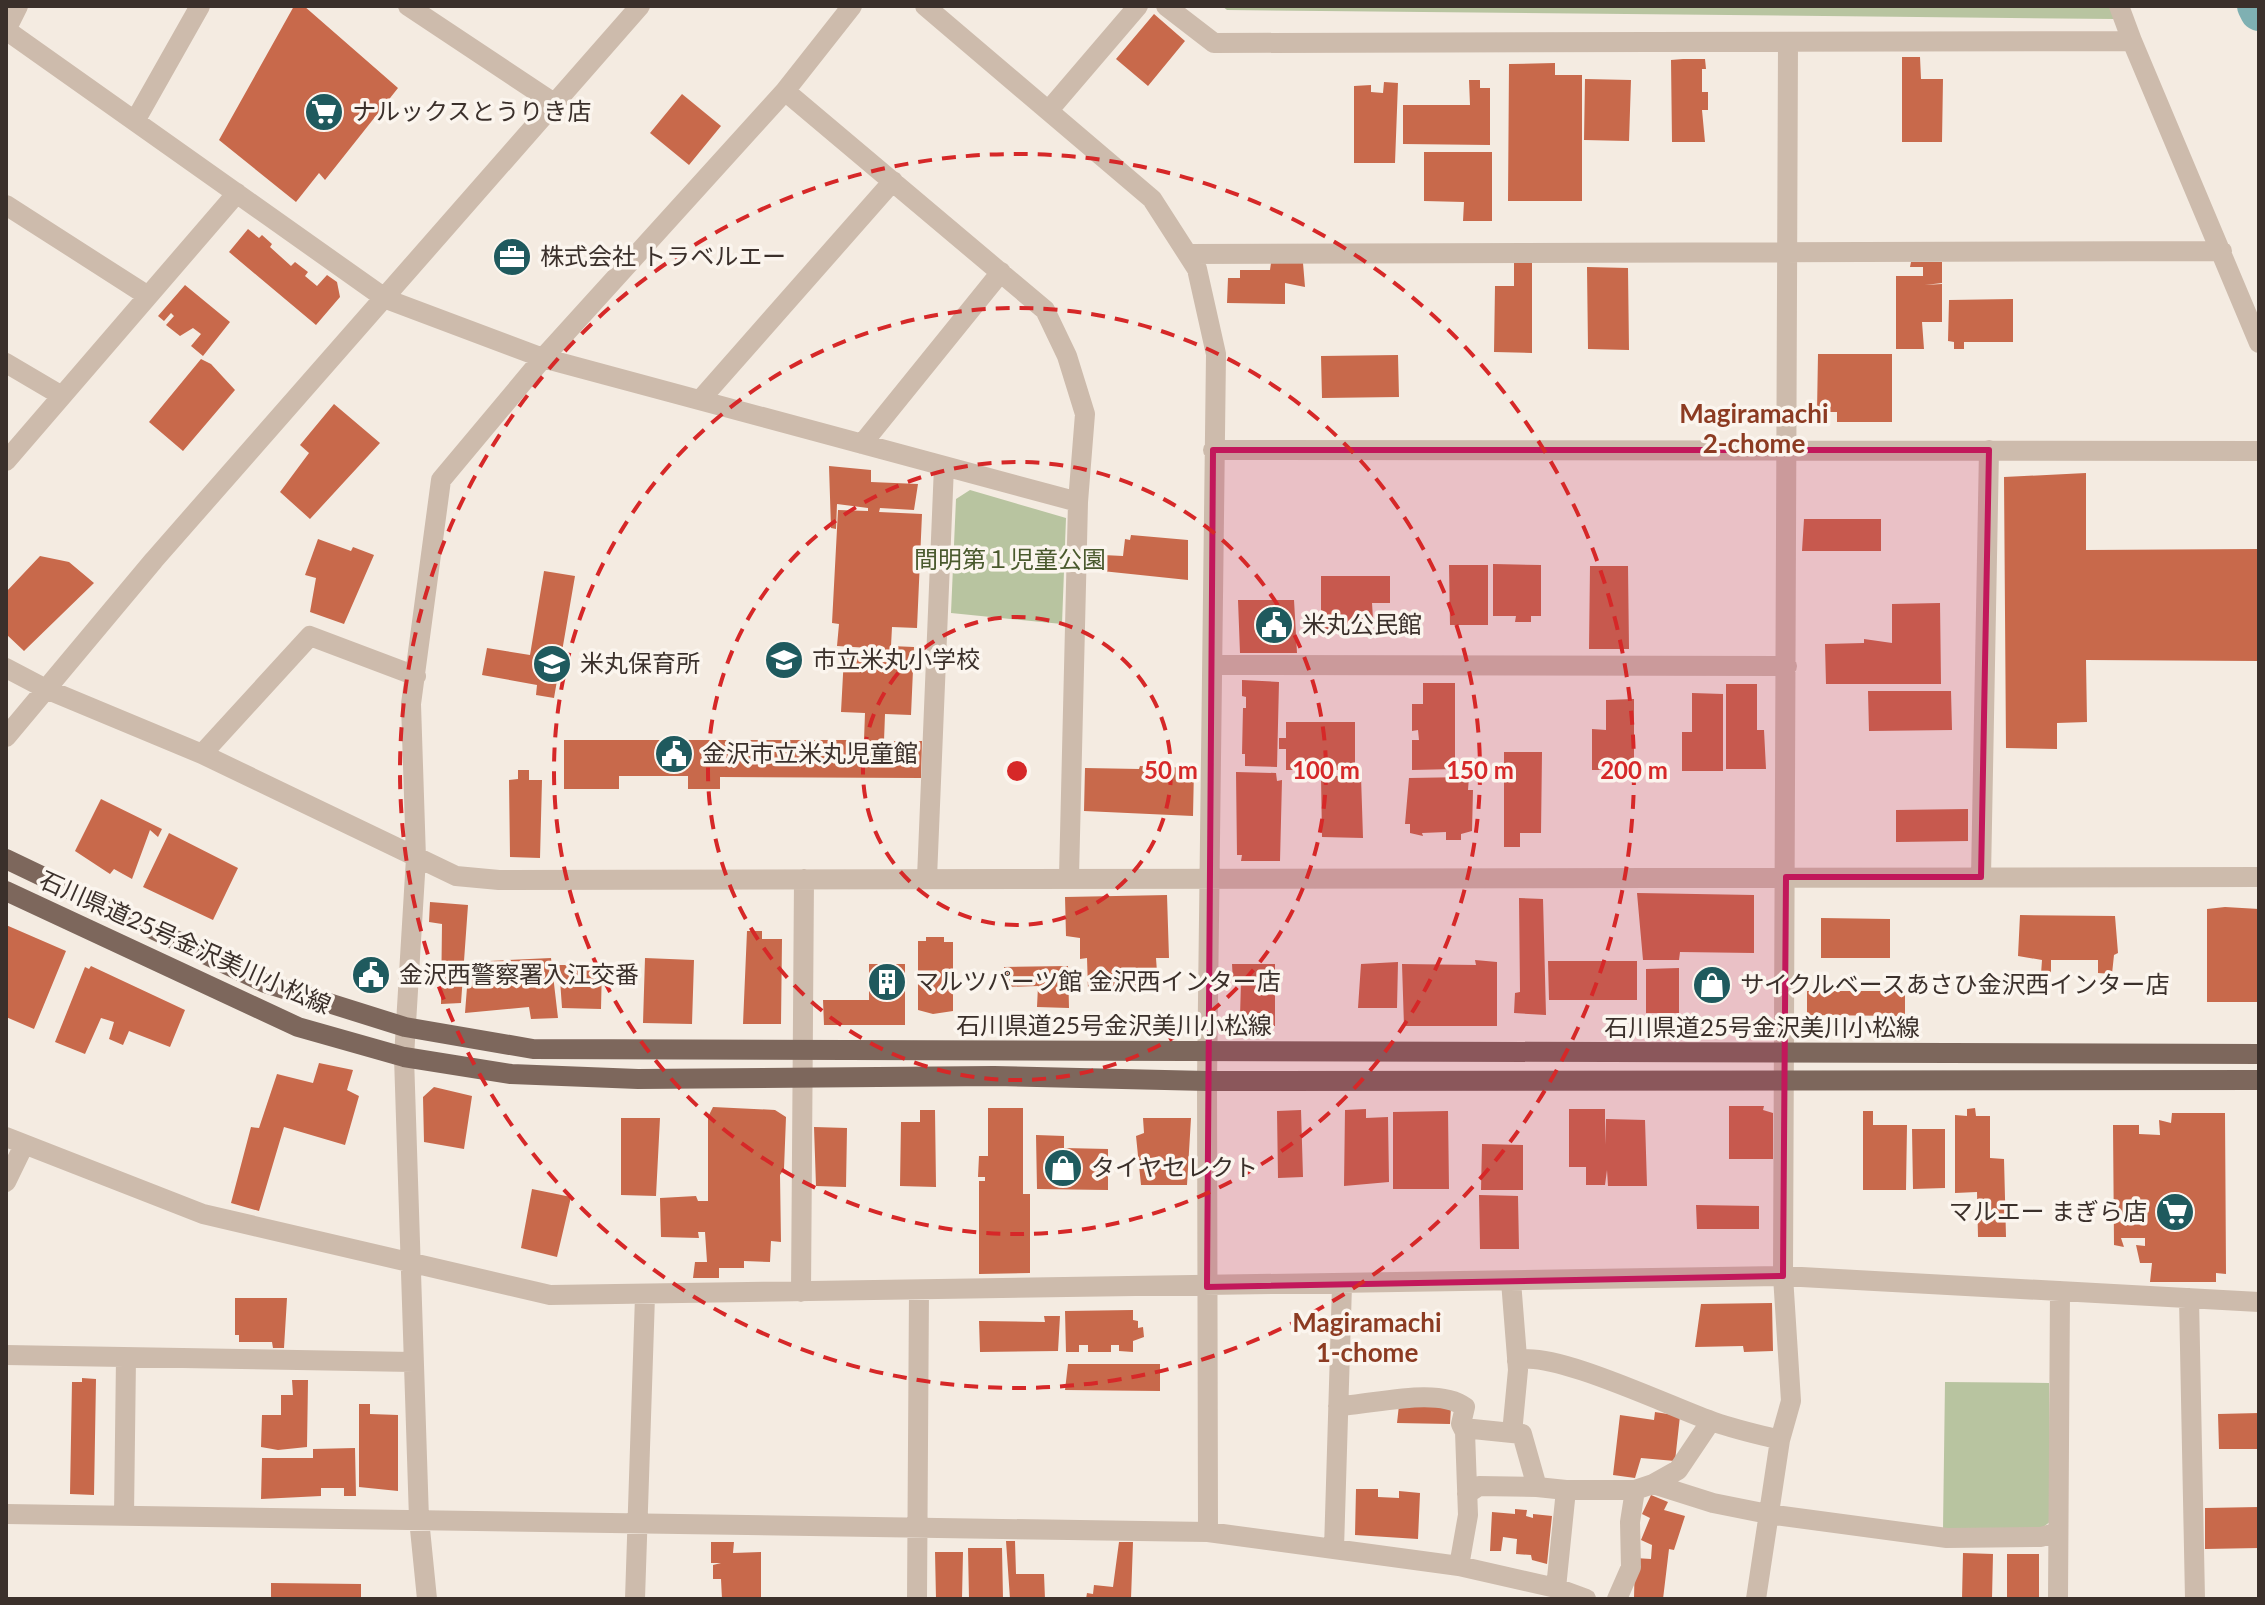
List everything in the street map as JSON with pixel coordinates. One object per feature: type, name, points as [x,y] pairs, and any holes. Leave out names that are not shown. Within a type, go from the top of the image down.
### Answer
[{"type":"main road","points":[[6,839],[29,868]]},
{"type":"main road","name":"石川県道25号金沢美川小松線","points":[[6,859],[265,983],[405,1027],[533,1049],[2259,1054]]},
{"type":"main road","name":"石川県道25号金沢美川小松線","points":[[6,891],[298,1027],[404,1057],[511,1074],[638,1079],[803,1077],[1207,1081],[2259,1080]]},
{"type":"street","points":[[18,6],[6,30],[386,299],[543,358],[1078,502]]},
{"type":"street","points":[[135,121],[200,6]]},
{"type":"street","points":[[408,6],[554,103]]},
{"type":"street","points":[[6,737],[154,560],[640,6]]},
{"type":"street","points":[[427,1599],[419,1519],[413,1362],[414,1264],[404,1057],[416,858],[411,704],[441,480],[543,358],[785,91],[852,6]]},
{"type":"street","points":[[925,6],[1152,199],[1197,269],[1216,354],[1212,878],[1207,1081],[1208,1532]]},
{"type":"street","points":[[1049,110],[1138,6]]},
{"type":"street","points":[[1166,6],[1214,43],[2132,41]]},
{"type":"street","points":[[2119,6],[2259,343]]},
{"type":"street","points":[[1756,1599],[1780,1440],[1791,1401],[1783,1276],[1788,42]]},
{"type":"street","points":[[785,91],[1045,310],[1067,356],[1085,414],[1078,502],[1069,877]]},
{"type":"street","points":[[700,400],[893,181]]},
{"type":"street","points":[[6,461],[237,193]]},
{"type":"street","points":[[6,205],[148,296]]},
{"type":"street","points":[[1189,254],[2222,251]]},
{"type":"street","points":[[862,444],[1001,272]]},
{"type":"street","points":[[6,363],[62,396]]},
{"type":"street","points":[[1213,450],[2259,451]]},
{"type":"street","points":[[1981,877],[1989,450]]},
{"type":"street","points":[[927,878],[944,466]]},
{"type":"street","points":[[202,754],[310,636],[416,676]]},
{"type":"street","points":[[1214,665],[1787,666]]},
{"type":"street","points":[[6,668],[46,689],[202,754],[456,876],[499,880],[2259,877]]},
{"type":"street","points":[[801,1292],[804,879]]},
{"type":"street","points":[[6,1182],[15,1141],[203,1214],[550,1295],[645,1296],[1783,1276],[2259,1302]]},
{"type":"street","points":[[1511,1281],[1517,1361],[1512,1433]]},
{"type":"street","points":[[1334,1549],[1342,1285]]},
{"type":"street","points":[[917,1599],[919,1290]]},
{"type":"street","points":[[2058,1599],[2060,1291]]},
{"type":"street","points":[[635,1599],[645,1296]]},
{"type":"street","points":[[2189,1298],[2195,1599]]},
{"type":"street","points":[[6,1355],[413,1362]]},
{"type":"street","points":[[124,1515],[126,1358]]},
{"type":"street","points":[[1517,1361],[1524,1358],[1556,1362],[1711,1421],[1780,1440]]},
{"type":"street","points":[[1338,1406],[1403,1398],[1456,1401],[1465,1407],[1461,1424],[1465,1432],[1468,1515],[1459,1566]]},
{"type":"street","points":[[1617,1599],[1631,1567],[1630,1522],[1644,1487],[1678,1470],[1711,1421]]},
{"type":"street","points":[[1465,1432],[1473,1429],[1522,1434],[1537,1487]]},
{"type":"street","points":[[1467,1494],[1479,1486],[1566,1490],[1644,1487],[1768,1514],[1947,1538],[2041,1537],[2058,1532]]},
{"type":"street","points":[[1556,1588],[1566,1490]]},
{"type":"street","points":[[6,1514],[1208,1532],[1459,1566],[1556,1588],[1586,1599]]},
{"type":"highlighted area","points":[[1213,450],[1989,450],[1981,877],[1786,877],[1783,1276],[1207,1287]]},
{"type":"green space","points":[[1222,6],[2110,6],[2115,19],[1227,10]]},
{"type":"green space","name":"間明第１児童公園","points":[[970,490],[1066,518],[1062,624],[951,613],[956,499]]},
{"type":"green space","points":[[1945,1382],[2049,1383],[2051,1521],[2042,1528],[1943,1530]]},
{"type":"building","points":[[294,6],[304,6],[398,88],[325,180],[319,173],[296,202],[219,140]]},
{"type":"building","points":[[1154,14],[1185,41],[1148,86],[1116,59]]},
{"type":"building","points":[[1902,57],[1920,57],[1921,79],[1943,79],[1942,142],[1902,142]]},
{"type":"building","points":[[1705,59],[1702,92],[1708,92],[1708,110],[1702,110],[1705,142],[1672,142],[1671,60]]},
{"type":"building","points":[[1555,63],[1555,75],[1582,75],[1582,201],[1508,201],[1509,64]]},
{"type":"building","points":[[1585,79],[1631,80],[1629,141],[1584,140]]},
{"type":"building","points":[[1469,80],[1480,80],[1480,88],[1490,88],[1490,145],[1403,144],[1403,105],[1470,105]]},
{"type":"building","points":[[1384,82],[1398,83],[1395,163],[1354,163],[1354,86],[1371,85],[1371,92],[1383,93]]},
{"type":"building","points":[[682,94],[721,126],[689,165],[650,133]]},
{"type":"building","points":[[1424,152],[1492,152],[1492,221],[1463,221],[1464,202],[1424,201]]},
{"type":"building","points":[[248,229],[259,238],[262,235],[291,266],[295,262],[308,272],[305,276],[317,286],[327,275],[337,282],[340,297],[316,325],[229,252]]},
{"type":"building","points":[[1514,262],[1532,263],[1532,353],[1494,352],[1495,286],[1514,286]]},
{"type":"building","points":[[1911,262],[1942,262],[1942,283],[1925,285],[1942,284],[1942,322],[1922,322],[1924,349],[1896,349],[1896,276],[1923,276],[1923,267],[1910,267]]},
{"type":"building","points":[[1271,263],[1303,263],[1305,287],[1285,283],[1285,304],[1227,303],[1228,278],[1240,278],[1240,270],[1270,270]]},
{"type":"building","points":[[1587,267],[1628,268],[1629,350],[1588,349]]},
{"type":"building","points":[[185,285],[230,322],[203,356],[191,346],[201,334],[193,328],[180,336],[166,325],[174,316],[171,313],[164,321],[158,316]]},
{"type":"building","points":[[2013,299],[2013,342],[1964,342],[1964,349],[1954,349],[1954,342],[1948,341],[1949,300]]},
{"type":"building","points":[[1818,354],[1892,354],[1892,422],[1837,422],[1837,412],[1817,412]]},
{"type":"building","points":[[1398,355],[1399,397],[1322,398],[1321,356]]},
{"type":"building","points":[[201,359],[211,364],[235,390],[183,451],[149,422]]},
{"type":"building","points":[[334,404],[380,443],[310,519],[280,492],[309,453],[300,445]]},
{"type":"building","points":[[829,466],[871,470],[871,482],[918,484],[914,510],[880,508],[879,512],[922,514],[917,628],[892,627],[891,646],[914,647],[911,715],[885,714],[884,741],[922,741],[921,778],[720,777],[720,789],[688,789],[688,776],[619,776],[619,789],[564,789],[564,740],[864,740],[865,713],[841,712],[844,656],[868,657],[869,648],[837,646],[839,624],[832,623],[838,510],[868,511],[868,508],[837,504],[836,529],[831,528]]},
{"type":"building","points":[[2086,473],[2086,550],[2259,549],[2259,661],[2086,660],[2087,722],[2057,723],[2057,749],[2006,748],[2004,477]]},
{"type":"building","points":[[1804,519],[1881,519],[1881,551],[1802,551]]},
{"type":"building","points":[[1131,535],[1188,540],[1188,580],[1102,571],[1103,555],[1123,556],[1125,539],[1130,540]]},
{"type":"building","points":[[318,539],[351,551],[353,547],[374,555],[344,624],[310,612],[316,578],[305,575]]},
{"type":"building","points":[[40,556],[69,562],[94,583],[24,651],[6,634],[6,592]]},
{"type":"building","points":[[1493,564],[1541,565],[1541,616],[1531,616],[1531,622],[1515,622],[1516,616],[1493,616]]},
{"type":"building","points":[[1449,565],[1488,565],[1488,625],[1450,625]]},
{"type":"building","points":[[1590,566],[1628,566],[1629,649],[1589,649]]},
{"type":"building","points":[[544,571],[575,576],[554,698],[536,695],[537,685],[482,675],[487,648],[530,655]]},
{"type":"building","points":[[1321,576],[1390,576],[1390,603],[1372,603],[1373,619],[1345,624],[1345,630],[1321,630]]},
{"type":"building","points":[[1238,600],[1294,600],[1297,653],[1240,653]]},
{"type":"building","points":[[1940,603],[1941,684],[1826,684],[1825,644],[1864,643],[1864,639],[1892,643],[1892,604]]},
{"type":"building","points":[[1242,680],[1279,682],[1277,767],[1245,766],[1245,754],[1242,754],[1246,697],[1242,696]]},
{"type":"building","points":[[1423,683],[1455,683],[1455,769],[1412,770],[1412,740],[1419,740],[1418,730],[1412,731],[1412,704],[1423,704]]},
{"type":"building","points":[[1726,684],[1757,684],[1757,730],[1764,730],[1766,769],[1726,769]]},
{"type":"building","points":[[1868,691],[1951,691],[1952,730],[1869,731]]},
{"type":"building","points":[[1692,693],[1723,694],[1723,771],[1682,771],[1682,732],[1692,732]]},
{"type":"building","points":[[1634,699],[1634,770],[1592,770],[1592,729],[1606,730],[1606,700]]},
{"type":"building","points":[[1286,722],[1355,722],[1355,770],[1286,770],[1286,749],[1279,749],[1279,738],[1286,738]]},
{"type":"building","points":[[1504,752],[1542,752],[1541,833],[1520,833],[1520,847],[1504,847]]},
{"type":"building","points":[[1140,766],[1194,768],[1193,816],[1084,811],[1085,768],[1139,769]]},
{"type":"building","points":[[518,770],[529,770],[529,780],[542,780],[540,858],[510,857],[509,780],[518,779]]},
{"type":"building","points":[[1236,772],[1276,773],[1277,781],[1282,780],[1280,861],[1241,861],[1242,855],[1237,855]]},
{"type":"building","points":[[1321,776],[1361,776],[1363,838],[1322,837]]},
{"type":"building","points":[[1469,777],[1468,790],[1473,790],[1472,831],[1461,834],[1461,840],[1446,840],[1446,832],[1422,833],[1423,836],[1410,833],[1410,824],[1405,824],[1409,778]]},
{"type":"building","points":[[101,799],[162,829],[158,837],[150,830],[132,879],[114,869],[110,874],[75,851]]},
{"type":"building","points":[[1968,809],[1968,841],[1896,842],[1896,810]]},
{"type":"building","points":[[169,833],[238,868],[213,920],[143,887]]},
{"type":"building","points":[[1637,893],[1754,895],[1754,953],[1680,952],[1679,960],[1643,960]]},
{"type":"building","points":[[1167,895],[1169,958],[1156,958],[1157,972],[1152,972],[1155,989],[1088,989],[1087,958],[1080,959],[1080,938],[1066,936],[1065,897]]},
{"type":"building","points":[[1519,898],[1543,899],[1546,1015],[1514,1013],[1515,993],[1520,992]]},
{"type":"building","points":[[430,902],[468,905],[461,1003],[441,1004],[442,924],[429,922]]},
{"type":"building","points":[[2207,909],[2259,909],[2259,1002],[2207,1002]]},
{"type":"building","points":[[2020,915],[2115,916],[2118,953],[2114,955],[2112,974],[2098,973],[2098,960],[2051,960],[2051,974],[2041,974],[2042,960],[2018,956]]},
{"type":"building","points":[[1821,918],[1890,919],[1890,958],[1821,958]]},
{"type":"building","points":[[6,925],[66,951],[34,1029],[6,1017]]},
{"type":"building","points":[[747,931],[762,931],[762,939],[782,939],[781,1024],[743,1024]]},
{"type":"building","points":[[926,937],[944,937],[944,942],[953,942],[953,1011],[933,1014],[918,1010],[918,941],[926,941]]},
{"type":"building","points":[[551,958],[558,1018],[531,1019],[529,1007],[465,1013],[469,962]]},
{"type":"building","points":[[645,958],[694,960],[692,1024],[643,1023]]},
{"type":"building","points":[[1475,960],[1497,962],[1497,1026],[1404,1026],[1402,964],[1476,965]]},
{"type":"building","points":[[1548,961],[1637,961],[1637,1000],[1549,1000]]},
{"type":"building","points":[[1398,962],[1397,1008],[1358,1008],[1361,964]]},
{"type":"building","name":"マルツパーツ館 金沢西インター店","points":[[869,964],[905,964],[905,1025],[824,1025],[823,1000],[869,1000]]},
{"type":"building","points":[[1232,964],[1275,964],[1275,1026],[1246,1025],[1240,1016],[1241,982],[1233,982]]},
{"type":"building","points":[[559,965],[602,965],[601,1009],[562,1008]]},
{"type":"building","points":[[91,966],[185,1010],[170,1047],[129,1031],[123,1045],[109,1039],[114,1022],[101,1018],[85,1054],[55,1042],[85,967],[89,969]]},
{"type":"building","points":[[1068,966],[1069,1008],[1037,1007],[1038,986],[1005,987],[1004,967]]},
{"type":"building","points":[[1679,968],[1679,1013],[1646,1013],[1646,969]]},
{"type":"building","points":[[1807,991],[1905,991],[1905,1016],[1807,1015]]},
{"type":"building","points":[[319,1063],[353,1070],[347,1090],[359,1096],[345,1145],[284,1127],[259,1211],[231,1203],[251,1127],[259,1128],[277,1074],[313,1083]]},
{"type":"building","points":[[434,1087],[472,1096],[464,1149],[424,1142],[423,1097]]},
{"type":"building","points":[[1729,1106],[1764,1106],[1763,1110],[1773,1113],[1773,1159],[1729,1159]]},
{"type":"building","points":[[713,1107],[775,1110],[786,1117],[784,1169],[780,1175],[781,1242],[771,1241],[770,1262],[744,1261],[744,1268],[719,1268],[719,1278],[693,1278],[695,1262],[707,1262],[705,1232],[698,1232],[699,1238],[661,1237],[660,1198],[696,1196],[698,1201],[708,1201],[708,1117]]},
{"type":"building","points":[[988,1108],[1023,1108],[1023,1194],[1030,1194],[1030,1273],[979,1274],[979,1181],[985,1181],[985,1177],[978,1177],[979,1156],[988,1156]]},
{"type":"building","points":[[1975,1108],[1976,1116],[1990,1116],[1990,1158],[2004,1159],[2006,1237],[1978,1237],[1977,1192],[1955,1193],[1955,1115],[1967,1116],[1967,1109]]},
{"type":"building","points":[[1366,1109],[1366,1118],[1388,1117],[1389,1182],[1344,1186],[1345,1110]]},
{"type":"building","points":[[1569,1109],[1605,1109],[1605,1145],[1606,1119],[1645,1120],[1647,1186],[1608,1186],[1607,1170],[1605,1185],[1586,1185],[1586,1167],[1569,1167]]},
{"type":"building","points":[[920,1110],[935,1110],[936,1187],[900,1186],[901,1122],[920,1122]]},
{"type":"building","points":[[1301,1110],[1303,1177],[1278,1178],[1277,1111]]},
{"type":"building","points":[[1448,1111],[1449,1189],[1393,1189],[1393,1112]]},
{"type":"building","points":[[1863,1111],[1873,1111],[1873,1125],[1907,1125],[1906,1190],[1863,1190]]},
{"type":"building","points":[[2172,1113],[2225,1113],[2226,1274],[2216,1273],[2216,1282],[2150,1282],[2152,1263],[2140,1263],[2136,1245],[2145,1246],[2145,1238],[2121,1238],[2124,1247],[2114,1245],[2113,1125],[2139,1125],[2139,1134],[2160,1135],[2159,1120],[2171,1123]]},
{"type":"building","points":[[621,1118],[660,1118],[656,1196],[621,1195]]},
{"type":"building","points":[[1143,1118],[1191,1118],[1187,1185],[1141,1185],[1136,1136],[1144,1133]]},
{"type":"building","points":[[814,1127],[847,1128],[846,1187],[816,1186]]},
{"type":"building","points":[[1912,1129],[1945,1129],[1945,1188],[1913,1189]]},
{"type":"building","points":[[1036,1135],[1064,1136],[1064,1148],[1108,1149],[1108,1190],[1037,1189]]},
{"type":"building","points":[[1482,1144],[1523,1145],[1523,1190],[1481,1190]]},
{"type":"building","points":[[532,1189],[571,1197],[557,1257],[521,1248]]},
{"type":"building","points":[[1479,1195],[1518,1196],[1519,1249],[1480,1249]]},
{"type":"building","points":[[1696,1205],[1759,1206],[1759,1229],[1697,1229]]},
{"type":"building","points":[[235,1298],[287,1298],[284,1348],[273,1348],[272,1342],[239,1342],[239,1335],[235,1335]]},
{"type":"building","points":[[1772,1303],[1773,1351],[1744,1352],[1743,1346],[1695,1347],[1701,1304]]},
{"type":"building","points":[[1133,1310],[1133,1320],[1138,1321],[1138,1328],[1143,1327],[1144,1337],[1133,1341],[1133,1352],[1119,1351],[1119,1345],[1111,1345],[1111,1352],[1088,1352],[1088,1345],[1079,1345],[1079,1352],[1066,1352],[1065,1311]]},
{"type":"building","points":[[1044,1316],[1060,1316],[1058,1351],[980,1352],[979,1321],[1045,1322]]},
{"type":"building","points":[[1068,1364],[1160,1364],[1160,1391],[1065,1390]]},
{"type":"building","points":[[82,1378],[96,1379],[94,1495],[70,1494],[72,1382],[82,1382]]},
{"type":"building","points":[[292,1380],[308,1380],[307,1447],[278,1450],[261,1447],[262,1415],[281,1415],[281,1395],[293,1395]]},
{"type":"building","points":[[359,1404],[370,1404],[370,1414],[398,1415],[398,1491],[359,1487]]},
{"type":"building","points":[[1399,1405],[1451,1407],[1450,1424],[1397,1423]]},
{"type":"building","points":[[1655,1412],[1680,1416],[1675,1461],[1641,1458],[1635,1478],[1613,1475],[1620,1415],[1654,1420]]},
{"type":"building","points":[[2259,1413],[2259,1449],[2219,1449],[2218,1414]]},
{"type":"building","points":[[355,1448],[356,1496],[344,1496],[344,1488],[321,1488],[321,1496],[261,1499],[262,1458],[313,1458],[313,1449]]},
{"type":"building","points":[[1356,1489],[1378,1489],[1378,1497],[1399,1498],[1399,1491],[1420,1493],[1418,1539],[1355,1535]]},
{"type":"building","points":[[1651,1495],[1668,1502],[1664,1510],[1685,1516],[1674,1550],[1669,1549],[1663,1599],[1634,1598],[1635,1558],[1651,1559],[1652,1545],[1641,1540],[1650,1518],[1642,1514]]},
{"type":"building","points":[[2259,1507],[2259,1548],[2205,1549],[2205,1508]]},
{"type":"building","points":[[1515,1509],[1527,1510],[1526,1516],[1533,1518],[1533,1514],[1552,1516],[1547,1564],[1532,1560],[1531,1555],[1516,1554],[1517,1539],[1503,1537],[1501,1551],[1490,1551],[1492,1512],[1515,1514]]},
{"type":"building","points":[[1006,1541],[1015,1541],[1016,1574],[1044,1574],[1045,1599],[1010,1599]]},
{"type":"building","points":[[711,1542],[734,1542],[733,1553],[761,1552],[761,1599],[722,1599],[721,1579],[713,1579],[713,1565],[721,1563],[711,1563]]},
{"type":"building","points":[[1119,1542],[1133,1542],[1131,1599],[1086,1599],[1087,1593],[1093,1594],[1094,1585],[1113,1587]]},
{"type":"building","points":[[968,1548],[1002,1548],[1003,1599],[969,1599]]},
{"type":"building","points":[[935,1552],[963,1552],[962,1599],[936,1599]]},
{"type":"building","points":[[1963,1553],[1993,1554],[1992,1599],[1962,1599]]},
{"type":"building","points":[[2007,1554],[2039,1554],[2039,1599],[2007,1599]]},
{"type":"building","points":[[271,1583],[361,1584],[361,1599],[271,1599]]},
{"type":"waterway","points":[[2256,6],[2259,12]]},
{"type":"place","name":"ナルックスとうりき店","points":[[324,112]]},
{"type":"place","name":"株式会社 トラベルエー","points":[[512,257]]},
{"type":"place","name":"米丸公民館","points":[[1274,625]]},
{"type":"place","name":"市立米丸小学校","points":[[784,660]]},
{"type":"place","name":"米丸保育所","points":[[552,664]]},
{"type":"place","name":"金沢市立米丸児童館","points":[[674,754]]},
{"type":"place","name":"金沢西警察署入江交番","points":[[371,975]]},
{"type":"place","name":"マルツパーツ館 金沢西インター店","points":[[887,982]]},
{"type":"place","name":"サイクルベースあさひ金沢西インター店","points":[[1712,985]]},
{"type":"place","name":"タイヤセレクト","points":[[1063,1168]]},
{"type":"place","name":"マルエー まぎら店","points":[[2175,1212]]},
{"type":"district","name":"Magiramachi 2-chome","points":[[1754,429]]},
{"type":"district","name":"Magiramachi 1-chome","points":[[1367,1338]]}]
